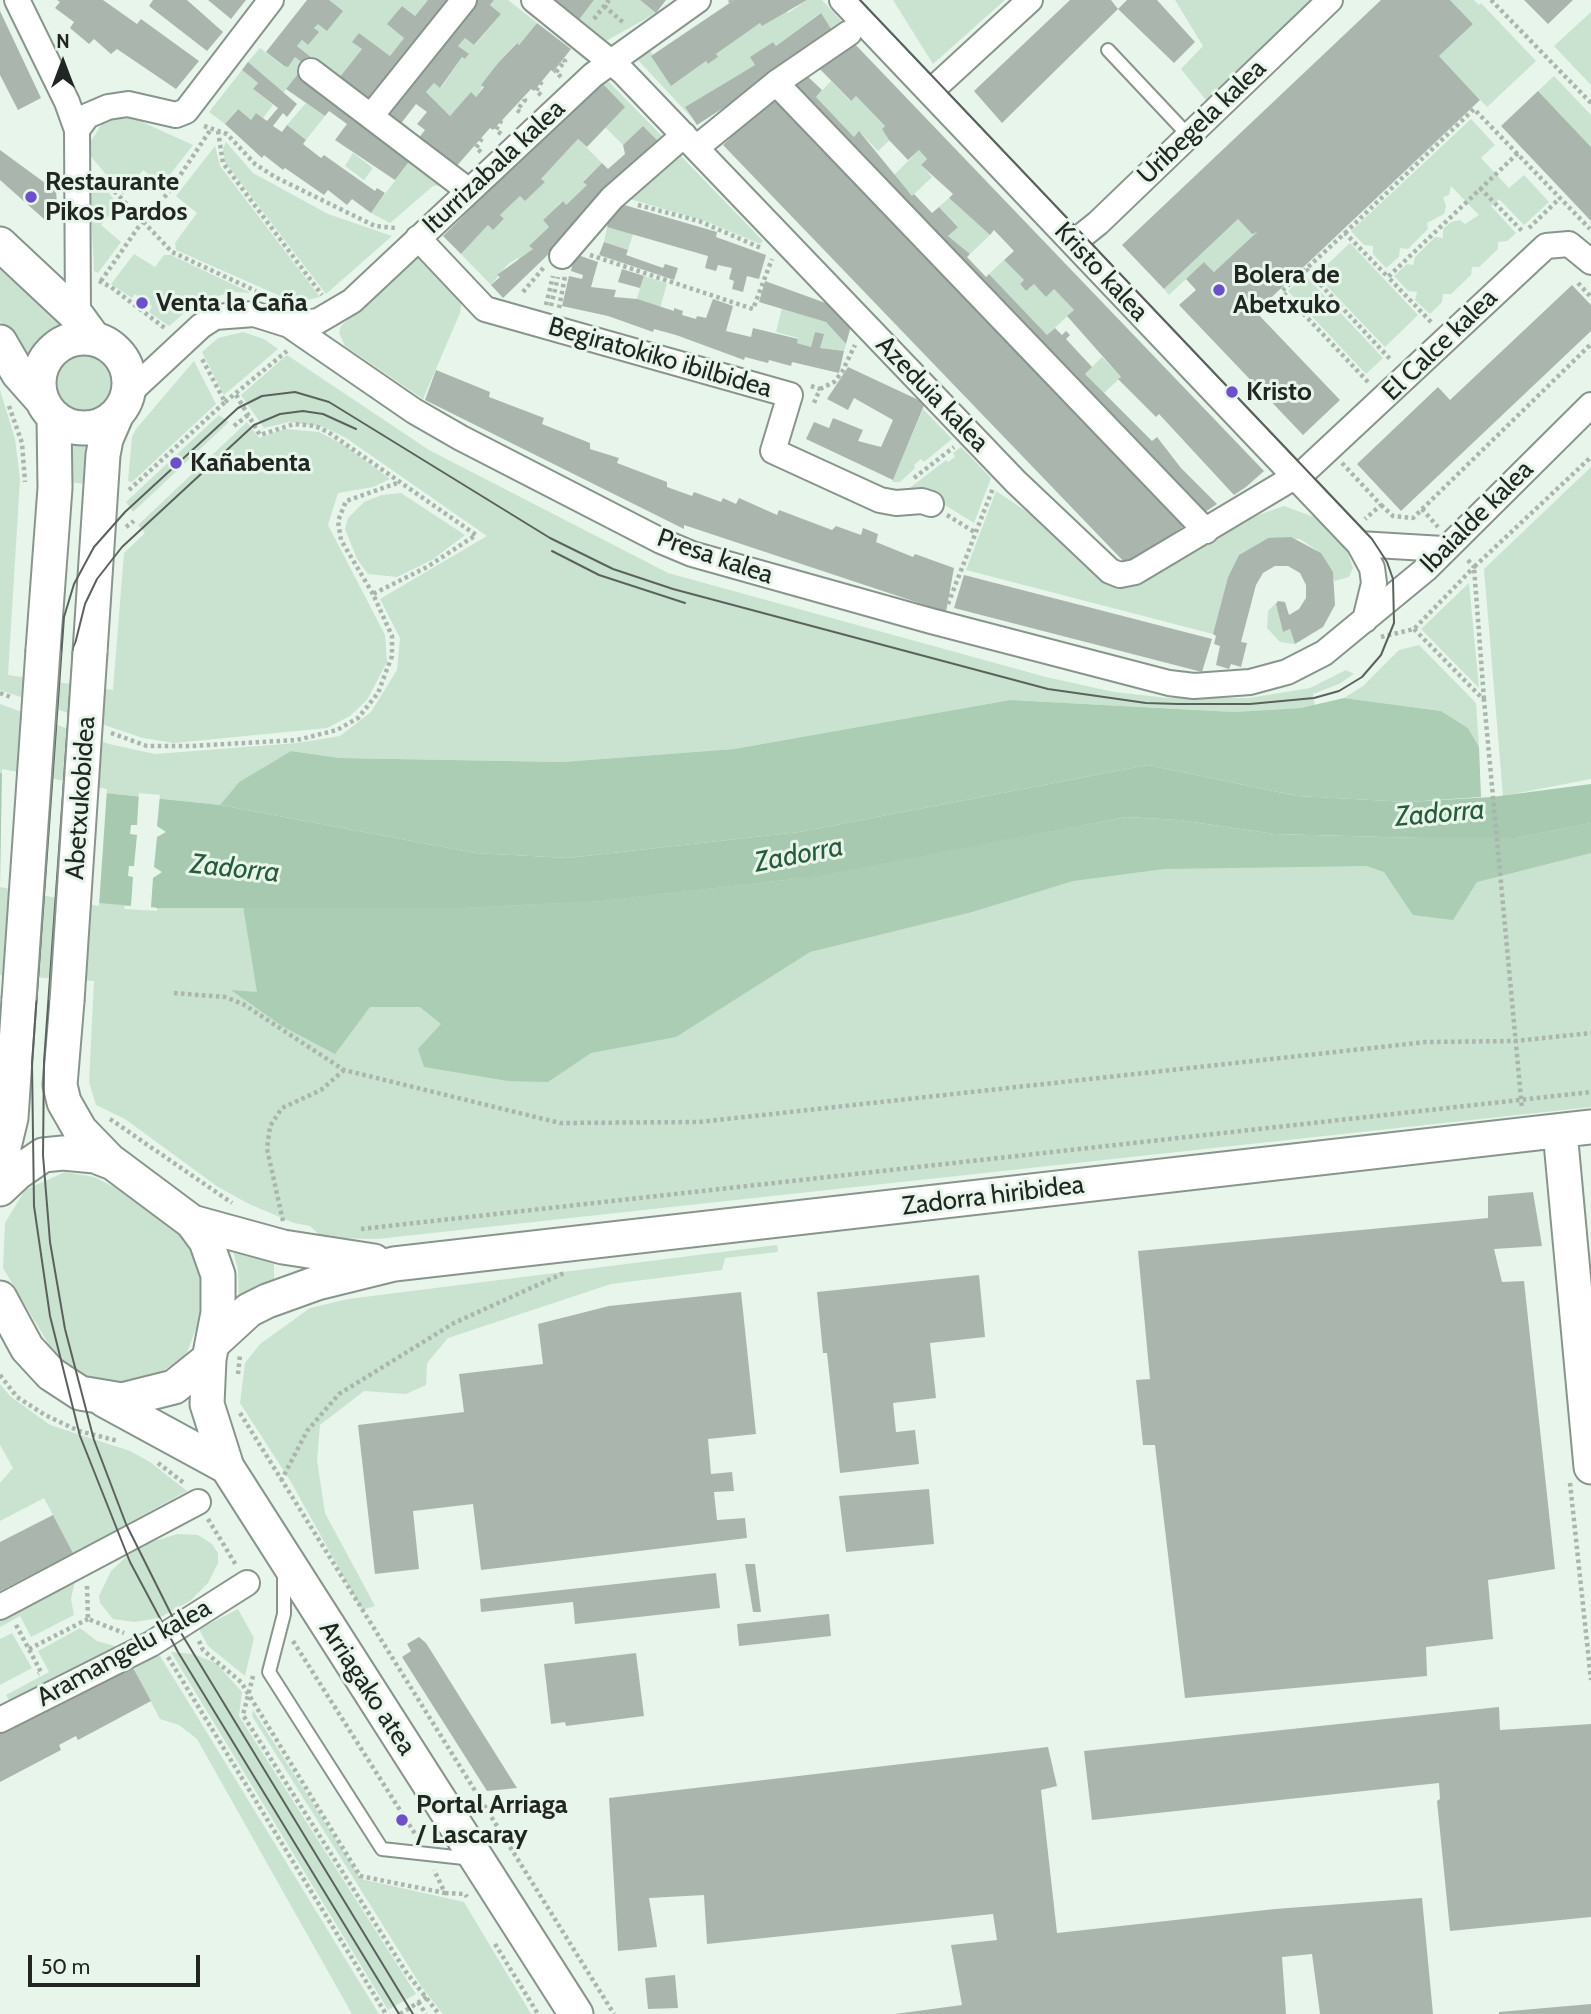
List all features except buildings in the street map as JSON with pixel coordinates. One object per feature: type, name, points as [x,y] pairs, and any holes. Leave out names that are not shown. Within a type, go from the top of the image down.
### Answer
[{"type":"main road","points":[[0,244],[86,328],[120,355],[129,377],[123,404],[106,424],[86,429],[65,425],[18,373],[0,342]]},
{"type":"main road","points":[[48,408],[39,378],[50,353],[86,328]]},
{"type":"main road","name":"Abetxukobidea","points":[[113,1163],[80,1130],[64,1102],[61,1073],[103,455],[106,439],[123,404]]},
{"type":"main road","name":"Abetxukobidea","points":[[2,1186],[4,1147],[11,1118],[55,488],[48,408]]},
{"type":"main road","points":[[1575,1129],[1591,1466]]},
{"type":"main road","name":"Zadorra hiribidea","points":[[0,1298],[27,1349],[51,1374],[66,1386],[99,1397],[122,1399],[174,1387],[249,1310],[267,1301],[317,1283],[394,1264],[1575,1129]]},
{"type":"main road","name":"Zadorra hiribidea","points":[[2,1186],[43,1155],[79,1154],[113,1163],[192,1222],[215,1259],[218,1275],[218,1313],[210,1352]]},
{"type":"main road","name":"Zadorra hiribidea","points":[[192,1222],[283,1232],[394,1264]]},
{"type":"main road","name":"Arriagako atea","points":[[210,1352],[207,1404],[228,1467],[284,1559],[576,2014]]},
{"type":"main road","name":"Arriagako atea","points":[[99,1397],[141,1417],[228,1467]]},
{"type":"street","points":[[17,0],[68,102],[77,130],[86,328]]},
{"type":"street","points":[[77,130],[87,116],[108,107],[128,104],[162,114],[176,115],[186,111],[271,0]]},
{"type":"street","points":[[371,116],[464,0]]},
{"type":"street","name":"Azeduia kalea","points":[[534,0],[611,61],[1016,482],[1110,571],[1120,575],[1135,572],[1295,477]]},
{"type":"street","name":"Iturrizabala kalea","points":[[284,335],[318,321],[352,301],[410,230],[469,191],[611,61],[698,0]]},
{"type":"street","name":"Kristo kalea","points":[[842,0],[1359,544],[1372,568],[1374,583],[1362,623]]},
{"type":"street","points":[[930,91],[1030,0]]},
{"type":"street","name":"Uribegela kalea","points":[[1073,243],[1098,223],[1329,0]]},
{"type":"street","points":[[561,260],[612,198],[849,33]]},
{"type":"street","points":[[312,71],[469,191]]},
{"type":"street","points":[[776,83],[1206,531]]},
{"type":"street","name":"Begiratokiko ibilbidea","points":[[410,230],[485,309],[790,395],[773,451],[880,500],[896,503],[922,501],[930,504]]},
{"type":"street","name":"El Calce kalea","points":[[1295,477],[1338,442],[1539,251],[1553,244],[1569,244],[1584,271]]},
{"type":"street","name":"Presa kalea","points":[[123,404],[181,341],[215,317],[254,314],[284,335],[414,411],[661,541],[692,554],[931,621],[1169,683],[1194,686],[1250,682],[1287,673],[1308,664],[1362,623]]},
{"type":"street","name":"Ibaialde kalea","points":[[1362,623],[1395,597],[1591,405]]},
{"type":"street","points":[[1359,544],[1443,550]]},
{"type":"street","points":[[8,1616],[85,1561],[198,1502]]},
{"type":"street","name":"Aramangelu kalea","points":[[0,1720],[151,1644],[247,1583]]},
{"type":"lane","points":[[1108,50],[1188,135]]},
{"type":"lane","points":[[284,1559],[284,1614],[269,1672],[382,1849],[478,1860]]},
{"type":"path","points":[[585,12],[594,19],[609,0]]},
{"type":"path","points":[[1491,0],[1591,103]]},
{"type":"path","points":[[604,6],[631,28]]},
{"type":"path","points":[[556,72],[565,61],[563,60]]},
{"type":"path","points":[[536,91],[542,81]]},
{"type":"path","points":[[517,110],[526,100],[523,98]]},
{"type":"path","points":[[1368,382],[1282,291],[1475,109],[1591,229]]},
{"type":"path","points":[[496,130],[502,119]]},
{"type":"path","points":[[195,122],[227,134],[255,164],[324,202],[375,226],[410,230]]},
{"type":"path","points":[[100,282],[142,222],[169,192],[211,129]]},
{"type":"path","points":[[218,131],[223,163],[335,312]]},
{"type":"path","points":[[476,148],[482,138]]},
{"type":"path","points":[[1388,277],[1518,153]]},
{"type":"path","points":[[92,166],[172,252],[261,294]]},
{"type":"path","points":[[1480,188],[1524,233]]},
{"type":"path","points":[[612,198],[699,221],[755,247],[767,248]]},
{"type":"path","points":[[1345,233],[1430,322]]},
{"type":"path","points":[[561,260],[754,309],[767,268],[779,248]]},
{"type":"path","points":[[533,303],[546,305],[561,260]]},
{"type":"path","points":[[550,314],[561,260]]},
{"type":"path","points":[[1306,269],[1391,360]]},
{"type":"path","points":[[1584,271],[1591,297]]},
{"type":"path","points":[[284,335],[287,351],[298,358]]},
{"type":"path","points":[[811,411],[820,389],[834,382],[842,372],[856,343]]},
{"type":"path","points":[[1381,505],[1393,516],[1413,518],[1591,344]]},
{"type":"path","points":[[198,351],[225,402]]},
{"type":"path","points":[[120,497],[235,393],[287,351]]},
{"type":"path","points":[[806,385],[820,389]]},
{"type":"path","points":[[235,393],[260,435],[293,424],[314,426],[328,432],[476,535],[427,567],[373,594]]},
{"type":"path","points":[[234,426],[248,415]]},
{"type":"path","points":[[911,481],[963,439]]},
{"type":"path","points":[[1524,1135],[1484,700],[1475,567],[1591,457]]},
{"type":"path","points":[[1346,468],[1356,458]]},
{"type":"path","points":[[98,728],[147,746],[191,746],[297,740],[337,730],[358,718],[378,693],[392,656],[392,636],[373,594],[341,540],[338,521],[346,502],[400,482]]},
{"type":"path","points":[[931,621],[935,606],[946,609],[990,496]]},
{"type":"path","points":[[930,504],[976,534]]},
{"type":"path","points":[[1414,629],[1484,700]]},
{"type":"path","points":[[0,693],[24,702]]},
{"type":"path","points":[[174,993],[225,997],[243,1004],[344,1070],[560,1123],[699,1122],[1426,1042],[1515,1041],[1591,1033]]},
{"type":"path","points":[[283,1232],[267,1149],[270,1126],[282,1108],[321,1090],[344,1070]]},
{"type":"path","points":[[358,1230],[1591,1092]]},
{"type":"path","points":[[106,1116],[238,1206]]},
{"type":"path","points":[[271,1215],[283,1232]]},
{"type":"path","points":[[281,1481],[307,1431],[339,1394],[444,1328],[566,1271]]},
{"type":"path","points":[[238,1380],[240,1355],[247,1347]]},
{"type":"path","points":[[236,1406],[614,2014]]},
{"type":"path","points":[[154,1460],[188,1486],[247,1583]]},
{"type":"path","points":[[85,1561],[88,1619]]},
{"type":"path","points":[[8,1616],[41,1672],[31,1678]]},
{"type":"path","points":[[29,1649],[88,1619],[151,1644],[167,1656],[386,2014]]},
{"type":"path","points":[[445,1894],[465,1894],[472,1905]]},
{"type":"path","points":[[492,1938],[538,2014]]},
{"type":"path","points":[[400,2014],[427,1997]]},
{"type":"path","points":[[418,2002],[426,2014]]},
{"type":"shaded area","points":[[329,0],[428,0],[415,16],[402,6],[388,24],[404,38],[390,56],[359,33],[353,42],[362,49],[339,78],[297,46],[302,40],[308,45],[318,32],[314,28]]},
{"type":"shaded area","points":[[494,0],[508,0],[537,23],[519,45],[516,43],[497,64],[476,97],[471,93],[450,116],[426,92],[434,83],[441,88],[462,57],[465,59],[469,55],[458,46],[465,38],[475,45],[501,14],[490,5]]},
{"type":"shaded area","points":[[594,0],[640,0],[656,13],[606,41],[578,21]]},
{"type":"shaded area","points":[[807,0],[822,0],[846,26],[835,35],[820,13],[776,46],[773,42],[751,57],[755,65],[685,107],[692,118],[638,60],[650,50],[671,86],[706,61],[708,64],[717,58],[716,54],[760,23],[786,11],[788,13]]},
{"type":"shaded area","points":[[893,0],[1005,0],[933,64]]},
{"type":"shaded area","points":[[1175,0],[1322,0],[1214,110],[1181,69],[1203,46]]},
{"type":"shaded area","points":[[1450,0],[1474,0],[1479,5],[1481,3],[1536,61],[1487,107],[1439,56],[1473,24]]},
{"type":"shaded area","points":[[1591,12],[1591,85],[1554,46]]},
{"type":"shaded area","points":[[260,48],[283,66],[288,66],[295,57],[305,65],[283,93],[248,62]]},
{"type":"shaded area","points":[[242,70],[258,83],[254,90],[273,105],[263,118],[256,113],[251,120],[237,109],[225,124],[209,112]]},
{"type":"shaded area","points":[[1554,76],[1591,115],[1591,147],[1538,91]]},
{"type":"shaded area","points":[[605,78],[667,141],[662,145],[643,126],[623,145],[604,126],[600,81]]},
{"type":"shaded area","points":[[831,81],[850,101],[856,96],[885,126],[882,129],[891,139],[878,151],[860,132],[854,137],[816,97]]},
{"type":"shaded area","points":[[306,103],[325,116],[306,140],[287,125]]},
{"type":"shaded area","points":[[129,116],[193,145],[162,185],[143,170],[123,195],[89,154],[91,141],[101,125],[108,120]]},
{"type":"shaded area","points":[[1471,119],[1495,145],[1481,158],[1509,188],[1524,175],[1549,202],[1524,225],[1499,199],[1491,206],[1516,233],[1507,241],[1498,242],[1498,249],[1479,267],[1472,267],[1471,275],[1451,294],[1443,294],[1442,302],[1430,314],[1415,300],[1417,292],[1408,291],[1394,276],[1407,264],[1413,265],[1415,257],[1435,237],[1443,238],[1443,229],[1451,222],[1460,220],[1465,224],[1479,215],[1451,186],[1449,195],[1443,197],[1446,206],[1444,214],[1427,223],[1428,229],[1408,249],[1400,248],[1399,257],[1386,268],[1373,254],[1373,246],[1364,245],[1351,231]]},
{"type":"shaded area","points":[[578,139],[602,163],[583,181],[587,185],[566,205],[562,201],[543,220],[549,227],[530,245],[533,249],[521,261],[518,258],[508,264],[491,285],[461,254],[488,225],[493,230],[504,220],[500,215],[520,196],[525,201],[544,183],[541,179]]},
{"type":"shaded area","points":[[226,142],[253,173],[328,214],[392,236],[326,294],[225,162],[223,149]]},
{"type":"shaded area","points":[[215,146],[220,166],[320,297],[307,300],[287,299],[176,250],[175,243],[197,213],[176,196]]},
{"type":"shaded area","points":[[919,150],[927,159],[921,165],[932,177],[912,196],[893,176]]},
{"type":"shaded area","points":[[353,153],[373,168],[364,180],[345,166]]},
{"type":"shaded area","points":[[678,153],[763,241],[760,244],[708,222],[630,199]]},
{"type":"shaded area","points":[[414,155],[445,185],[433,186],[390,223],[371,213]]},
{"type":"shaded area","points":[[89,169],[118,204],[101,225],[121,242],[98,273],[94,271]]},
{"type":"shaded area","points":[[949,198],[990,235],[970,254],[948,236],[958,226],[939,207]]},
{"type":"shaded area","points":[[1238,219],[1251,233],[1257,232],[1214,272],[1204,262],[1169,295],[1164,289]]},
{"type":"shaded area","points":[[607,227],[633,234],[628,250],[604,242]]},
{"type":"shaded area","points":[[1350,243],[1418,315],[1385,347],[1316,275]]},
{"type":"shaded area","points":[[0,253],[63,322],[59,334],[44,342],[33,361],[26,365],[0,321]]},
{"type":"shaded area","points":[[134,254],[155,267],[164,255],[171,255],[251,293],[232,292],[197,302],[169,326],[149,312],[152,306],[135,294],[132,298],[111,284]]},
{"type":"shaded area","points":[[417,255],[423,255],[463,292],[460,313],[423,399],[345,346],[339,333],[341,326]]},
{"type":"shaded area","points":[[1004,260],[1024,280],[1020,284],[1026,291],[1034,284],[1046,296],[1054,289],[1074,310],[1047,335],[989,274]]},
{"type":"shaded area","points":[[1305,275],[1383,358],[1366,374],[1288,291]]},
{"type":"shaded area","points":[[644,276],[667,283],[660,308],[636,301]]},
{"type":"shaded area","points":[[782,308],[826,322],[846,344],[844,351],[820,348],[823,334],[815,332],[811,347],[797,343],[798,338],[776,332]]},
{"type":"shaded area","points":[[243,332],[264,339],[278,349],[224,395],[202,352],[218,338]]},
{"type":"shaded area","points":[[84,352],[102,358],[110,366],[116,384],[110,402],[102,410],[84,416],[66,410],[58,402],[52,384],[58,366],[66,358]]},
{"type":"shaded area","points":[[287,355],[429,450],[668,573],[1046,677],[1114,692],[1168,698],[1249,698],[1310,688],[1346,670],[1354,674],[1339,684],[1313,694],[1315,706],[1301,708],[1234,712],[1010,700],[734,749],[562,762],[340,758],[291,751],[239,782],[220,805],[105,793],[0,773],[0,704],[109,744],[155,754],[297,743],[340,736],[371,712],[397,670],[400,638],[380,599],[487,536],[346,438],[324,427],[289,422],[264,428],[241,395]]},
{"type":"shaded area","points":[[1102,357],[1121,377],[1104,393],[1085,374]]},
{"type":"shaded area","points":[[194,361],[216,404],[132,482],[128,481],[132,437],[136,429]]},
{"type":"shaded area","points":[[0,390],[15,439],[20,479],[8,675],[113,690],[124,553],[145,533],[138,525],[247,422],[259,438],[285,429],[319,432],[344,445],[390,479],[373,487],[338,493],[328,525],[385,635],[387,662],[367,700],[350,716],[327,728],[174,743],[143,738],[0,690]]},
{"type":"shaded area","points":[[923,409],[952,439],[924,462],[921,459],[900,482],[892,482]]},
{"type":"shaded area","points":[[219,415],[229,422],[133,512],[126,502]]},
{"type":"shaded area","points":[[71,439],[92,441],[88,484],[67,482]]},
{"type":"shaded area","points":[[961,447],[991,478],[974,523],[927,494],[907,490],[946,460],[948,462],[955,457],[953,453]]},
{"type":"shaded area","points":[[1591,467],[1591,779],[1503,796],[1484,569]]},
{"type":"shaded area","points":[[996,491],[1054,530],[1104,577],[1167,568],[1247,519],[1284,506],[1314,517],[1347,551],[1353,568],[1349,577],[1335,581],[1321,553],[1300,539],[1268,538],[1239,555],[1228,577],[1213,634],[966,570]]},
{"type":"shaded area","points":[[401,493],[465,535],[432,560],[397,577],[368,574],[357,559],[345,529],[348,518],[364,502],[382,495]]},
{"type":"shaded area","points":[[1469,583],[1479,688],[1421,629]]},
{"type":"shaded area","points":[[1278,601],[1276,604],[1283,632],[1290,629],[1295,644],[1280,642],[1267,628],[1268,611]]},
{"type":"shaded area","points":[[1419,645],[1476,703],[1479,747],[1468,728],[1441,711],[1344,698],[1363,686],[1399,650]]},
{"type":"shaded area","points":[[1344,698],[1441,711],[1468,728],[1479,747],[1481,797],[1408,802],[1297,796],[1148,765],[799,832],[568,858],[475,853],[220,805],[239,782],[291,751],[340,758],[562,762],[734,749],[1010,700],[1234,712],[1301,708]]},
{"type":"shaded area","points":[[1126,817],[1179,820],[1275,834],[1423,838],[1516,838],[1591,823],[1591,853],[1477,882],[1453,920],[1413,915],[1384,872],[1367,866],[1164,869],[1073,881],[972,912],[810,952],[676,1037],[591,1053],[548,1082],[508,1081],[424,1067],[418,1049],[441,1024],[420,1007],[370,1007],[335,1054],[282,1026],[231,990],[257,992],[243,906],[463,908],[602,901],[794,879]]},
{"type":"shaded area","points":[[1591,823],[1591,1107],[377,1239],[323,1238],[310,1226],[294,1223],[249,1204],[218,1187],[125,1119],[96,1105],[89,1082],[94,981],[0,975],[0,884],[243,906],[299,906],[1516,838]]},
{"type":"shaded area","points":[[65,1172],[94,1177],[120,1190],[177,1233],[190,1247],[202,1277],[205,1305],[186,1355],[160,1373],[134,1382],[102,1383],[67,1368],[51,1348],[3,1268],[5,1223],[25,1190]]},
{"type":"shaded area","points":[[231,1243],[274,1257],[274,1286],[239,1303],[238,1270]]},
{"type":"shaded area","points":[[777,1245],[778,1252],[725,1258],[722,1270],[611,1284],[448,1338],[427,1363],[426,1385],[406,1394],[364,1391],[320,1425],[317,1460],[325,1513],[375,1606],[362,1610],[291,1482],[240,1403],[245,1363],[260,1344],[310,1308],[348,1299]]},
{"type":"shaded area","points":[[0,1384],[10,1396],[50,1425],[130,1451],[150,1462],[187,1491],[73,1553],[44,1498],[0,1521],[0,1483],[13,1468],[0,1445]]},
{"type":"shaded area","points":[[178,1534],[198,1535],[212,1544],[218,1553],[218,1563],[208,1583],[190,1601],[159,1618],[134,1622],[113,1619],[100,1603],[99,1596],[111,1571],[127,1556],[151,1542]]},
{"type":"shaded area","points":[[75,1581],[71,1599],[74,1615],[31,1637],[20,1616],[0,1627],[0,1614]]},
{"type":"shaded area","points":[[238,1609],[254,1638],[245,1676],[208,1646],[199,1629]]},
{"type":"shaded area","points":[[80,1628],[97,1641],[118,1647],[11,1704],[6,1695],[49,1672],[38,1651]]},
{"type":"shaded area","points":[[12,1633],[32,1668],[0,1685],[0,1639]]},
{"type":"shaded area","points":[[157,1651],[379,2014],[352,2014],[197,1739],[179,1725],[160,1719],[131,1664]]},
{"type":"shaded area","points":[[171,1652],[193,1654],[216,1663],[242,1692],[239,1716],[416,1994],[388,2010]]},
{"type":"shaded area","points":[[253,1710],[361,1879],[464,1902],[531,2014],[443,2014],[421,1986],[252,1716]]},
{"type":"water","name":"Zadorra","points":[[1148,765],[1297,796],[1408,802],[1492,797],[1591,784],[1591,823],[1516,838],[1423,838],[1275,834],[1179,820],[1126,817],[811,877],[602,901],[463,908],[157,908],[99,903],[0,883],[0,773],[105,793],[220,805],[475,853],[568,858],[799,832]]},
{"type":"pier","points":[[2,769],[107,789],[99,906],[0,887]]},
{"type":"pier","points":[[139,793],[160,795],[157,826],[166,832],[157,837],[154,867],[162,872],[153,878],[151,907],[157,908],[157,911],[124,909],[125,906],[131,906],[133,877],[128,876],[129,866],[134,866],[137,835],[130,834],[131,825],[137,825]]},
{"type":"tram line","points":[[399,2014],[178,1652],[130,1562],[80,1436],[50,1316],[34,1206],[32,1063],[64,617],[74,584],[94,547],[125,512],[238,408],[262,396],[295,392],[329,402],[550,538],[613,569],[673,589],[1048,689],[1146,703],[1250,704],[1314,698],[1339,691],[1362,677],[1381,655],[1394,623],[1393,579],[1387,562],[1372,539],[860,0]]},
{"type":"tram line","points":[[356,429],[323,414],[303,411],[280,414],[254,425],[122,547],[97,579],[85,604],[73,652],[44,1062],[43,1155],[50,1242],[65,1329],[94,1440],[126,1524],[178,1628],[413,2014]]},
{"type":"tram line","points":[[552,551],[599,575],[685,603]]},
{"type":"place","name":"Restaurante Pikos Pardos","points":[[31,197]]},
{"type":"place","name":"Bolera de Abetxuko","points":[[1219,290]]},
{"type":"place","name":"Venta la Caña","points":[[142,303]]},
{"type":"place","name":"Kristo","points":[[1232,392]]},
{"type":"place","name":"Kañabenta","points":[[176,463]]},
{"type":"place","name":"Portal Arriaga / Lascaray","points":[[402,1820]]}]
